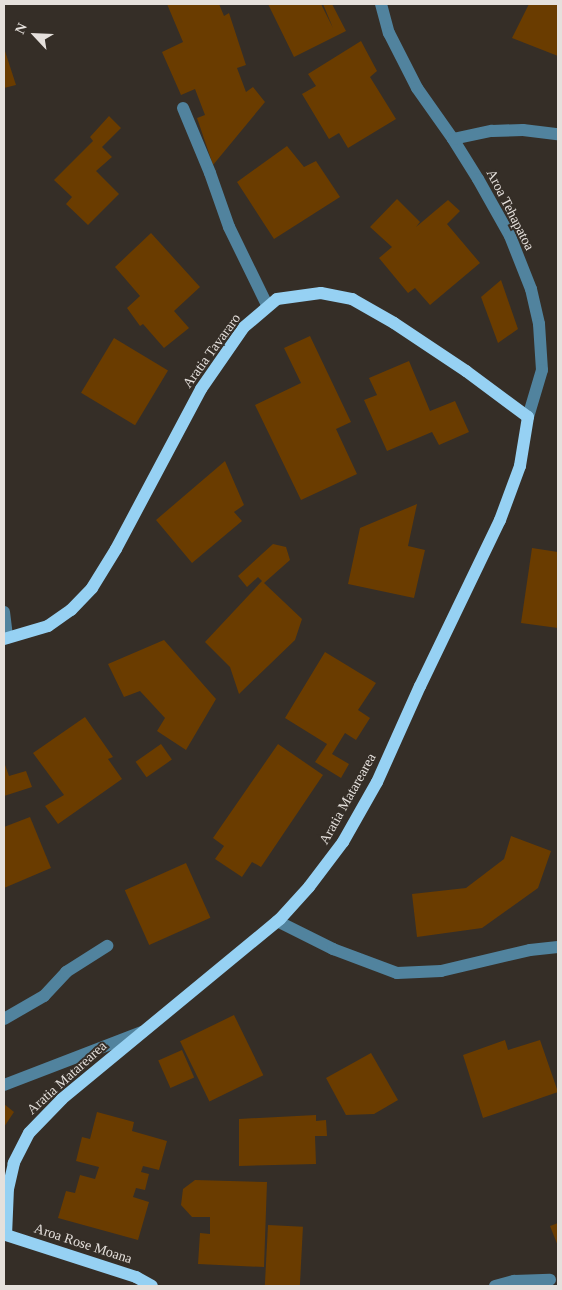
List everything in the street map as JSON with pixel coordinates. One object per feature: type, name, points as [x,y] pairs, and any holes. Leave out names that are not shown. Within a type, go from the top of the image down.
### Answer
[{"type":"main road","name":"Aratia Tavararo","points":[[6,638],[48,626],[71,610],[92,588],[116,549],[201,389],[244,327],[267,305],[277,299],[321,293],[352,299],[410,333],[528,416]]},
{"type":"main road","name":"Aratia Matarearea","points":[[5,1235],[8,1188],[14,1164],[29,1133],[62,1100],[277,921],[309,887],[343,842],[377,782],[420,686],[500,520],[520,466],[528,416]]},
{"type":"main road","name":"Aroa Rose Moana","points":[[5,1235],[136,1277],[152,1286]]},
{"type":"street","name":"Aroa Tehapatoa","points":[[381,4],[389,33],[417,88],[453,138],[510,236],[531,289],[540,324],[542,370],[528,416]]},
{"type":"street","points":[[183,108],[210,173],[229,227],[267,305]]},
{"type":"street","points":[[453,138],[492,131],[522,130],[558,134]]},
{"type":"street","points":[[4,612],[6,638]]},
{"type":"street","points":[[277,921],[333,949],[397,973],[441,971],[530,950],[558,946]]},
{"type":"street","points":[[4,1019],[44,996],[66,972],[107,946]]},
{"type":"street","points":[[4,1085],[145,1031]]},
{"type":"street","points":[[495,1286],[514,1281],[550,1280]]},
{"type":"building","points":[[167,4],[219,4],[224,16],[229,13],[246,65],[237,68],[246,92],[253,87],[265,102],[213,165],[197,118],[205,115],[195,89],[181,95],[162,52],[183,42]]},
{"type":"building","points":[[268,4],[321,4],[333,28],[323,4],[332,4],[346,31],[294,57]]},
{"type":"building","points":[[529,4],[558,4],[558,56],[512,38]]},
{"type":"building","points":[[361,41],[377,71],[370,77],[396,119],[348,148],[339,133],[329,139],[302,94],[316,86],[308,74]]},
{"type":"building","points":[[4,48],[16,85],[4,88]]},
{"type":"building","points":[[109,116],[121,128],[102,147],[112,157],[96,171],[119,194],[88,225],[66,204],[72,197],[54,180],[93,141],[90,137]]},
{"type":"building","points":[[287,146],[304,167],[316,161],[340,197],[274,239],[237,182]]},
{"type":"building","points":[[397,199],[420,222],[416,227],[448,200],[460,211],[447,224],[480,263],[430,305],[415,288],[408,293],[379,258],[392,247],[370,227]]},
{"type":"building","points":[[151,233],[200,287],[174,311],[189,328],[164,348],[143,324],[140,326],[127,308],[140,296],[115,267]]},
{"type":"building","points":[[501,280],[518,329],[498,343],[481,297]]},
{"type":"building","points":[[310,336],[351,422],[336,429],[357,474],[301,500],[255,405],[301,383],[284,348]]},
{"type":"building","points":[[114,338],[168,370],[135,425],[81,393]]},
{"type":"building","points":[[409,361],[430,411],[455,401],[469,432],[439,445],[432,432],[387,451],[364,400],[377,395],[369,378]]},
{"type":"building","points":[[225,461],[244,505],[234,512],[242,521],[192,563],[156,520]]},
{"type":"building","points":[[417,504],[408,546],[425,550],[414,598],[348,584],[360,528]]},
{"type":"building","points":[[273,544],[286,547],[290,560],[264,583],[302,619],[295,640],[239,694],[230,667],[205,642],[262,581],[258,577],[247,587],[238,576]]},
{"type":"building","points":[[532,548],[558,552],[558,628],[521,623]]},
{"type":"building","points":[[164,640],[216,699],[186,750],[157,731],[165,718],[140,691],[124,697],[108,664]]},
{"type":"building","points":[[325,652],[376,683],[358,710],[370,718],[356,740],[345,733],[332,754],[349,764],[341,778],[315,762],[327,744],[285,718]]},
{"type":"building","points":[[85,717],[113,757],[108,759],[122,779],[58,824],[45,806],[64,795],[33,753]]},
{"type":"building","points":[[161,744],[172,760],[147,777],[136,762]]},
{"type":"building","points":[[278,744],[323,775],[261,867],[252,862],[242,877],[215,859],[224,846],[213,838]]},
{"type":"building","points":[[4,762],[9,776],[26,771],[32,787],[4,796]]},
{"type":"building","points":[[30,817],[51,868],[4,888],[4,827]]},
{"type":"building","points":[[511,836],[551,851],[538,888],[482,928],[417,937],[412,894],[466,888],[504,859]]},
{"type":"building","points":[[186,863],[210,918],[149,945],[125,890]]},
{"type":"building","points":[[234,1015],[263,1075],[209,1102],[180,1041]]},
{"type":"building","points":[[505,1040],[508,1050],[540,1040],[558,1092],[483,1118],[463,1055]]},
{"type":"building","points":[[182,1050],[194,1077],[170,1088],[158,1061]]},
{"type":"building","points":[[371,1053],[398,1100],[374,1114],[346,1115],[326,1078]]},
{"type":"building","points":[[4,1104],[14,1112],[4,1127]]},
{"type":"building","points":[[97,1112],[134,1122],[132,1131],[167,1141],[159,1170],[143,1166],[141,1172],[149,1174],[145,1190],[136,1188],[133,1197],[149,1202],[138,1240],[58,1218],[66,1191],[75,1193],[80,1175],[95,1179],[99,1167],[76,1161],[82,1137],[90,1139]]},
{"type":"building","points":[[316,1115],[316,1121],[326,1120],[327,1136],[315,1136],[316,1164],[239,1166],[239,1119]]},
{"type":"building","points":[[195,1180],[267,1182],[264,1267],[198,1264],[200,1233],[210,1234],[210,1217],[192,1217],[181,1205],[183,1189]]},
{"type":"building","points":[[558,1223],[558,1246],[550,1226]]},
{"type":"building","points":[[268,1225],[303,1227],[300,1286],[265,1286]]}]
